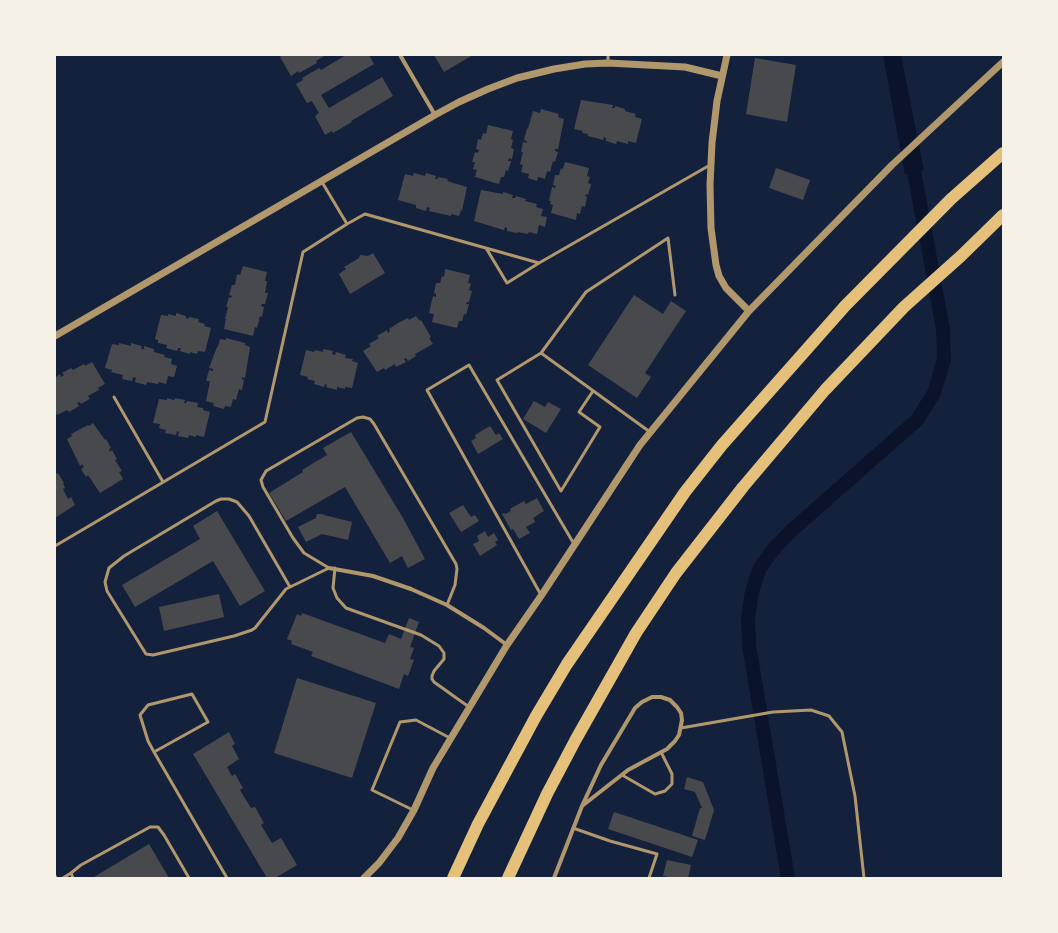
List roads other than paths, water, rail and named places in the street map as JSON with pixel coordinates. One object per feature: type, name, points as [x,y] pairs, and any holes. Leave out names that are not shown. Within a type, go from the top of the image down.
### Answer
[{"type":"highway","points":[[453,878],[478,824],[536,716],[567,664],[686,492],[722,445],[799,356],[845,306],[952,199],[1003,153]]},
{"type":"highway","points":[[508,878],[576,739],[636,633],[676,573],[742,487],[820,396],[904,307],[961,256],[1003,215]]},
{"type":"street","points":[[400,55],[435,116]]},
{"type":"street","points":[[727,55],[717,101],[710,165],[712,228],[716,265],[719,276],[726,288],[749,310]]},
{"type":"street","points":[[55,336],[459,102],[488,89],[517,78],[554,69],[608,59],[684,67],[722,76]]},
{"type":"street","points":[[364,878],[380,863],[398,838],[414,810],[433,768],[507,644],[541,596],[650,432],[749,310],[892,165],[1003,62]]},
{"type":"street","points":[[329,568],[373,576],[411,589],[447,605],[507,644]]},
{"type":"street","points":[[554,878],[582,806],[601,765],[635,708],[642,702],[652,697],[661,697],[670,700],[677,707],[681,714],[682,720],[681,728],[675,741],[667,749],[628,770],[582,806]]},
{"type":"lane","points":[[486,248],[506,283],[710,165]]},
{"type":"lane","points":[[322,181],[346,224]]},
{"type":"lane","points":[[55,546],[265,422],[304,252],[346,224],[365,214],[540,263]]},
{"type":"lane","points":[[593,391],[579,412],[600,427],[561,491],[497,380],[541,353],[586,292],[668,238],[675,295]]},
{"type":"lane","points":[[541,353],[650,432]]},
{"type":"lane","points":[[541,596],[427,390],[470,365],[574,545]]},
{"type":"lane","points":[[114,397],[163,482]]},
{"type":"lane","points":[[329,568],[304,553],[293,538],[263,488],[261,480],[266,471],[357,418],[363,417],[370,419],[374,424],[456,564],[457,569],[455,585],[447,605]]},
{"type":"lane","points":[[290,587],[249,516],[236,502],[229,499],[221,499],[216,501],[124,556],[109,568],[105,582],[107,591],[146,654],[154,655],[234,636],[252,630],[286,590],[329,568]]},
{"type":"lane","points":[[335,568],[333,588],[337,598],[346,608],[421,635],[439,646],[444,653],[444,659],[434,671],[432,679],[469,707]]},
{"type":"lane","points":[[154,752],[208,722],[192,694],[148,705],[140,715],[148,741],[154,752],[227,878]]},
{"type":"lane","points":[[681,728],[748,715],[773,712],[811,710],[828,716],[842,732],[855,796],[864,878]]},
{"type":"lane","points":[[414,810],[372,790],[400,722],[416,720],[450,738]]},
{"type":"lane","points":[[622,775],[655,794],[665,791],[672,784],[672,774],[661,752]]},
{"type":"lane","points":[[63,878],[81,865],[150,827],[158,827],[189,878]]},
{"type":"lane","points":[[573,828],[610,841],[657,854],[649,878]]},
{"type":"lane","points":[[71,873],[73,878]]},
{"type":"water","points":[[883,55],[901,55],[924,170],[905,175]]},
{"type":"waterway","points":[[788,878],[749,645],[748,618],[752,591],[760,568],[772,551],[791,531],[917,420],[934,393],[944,359],[943,329],[911,155]]}]
